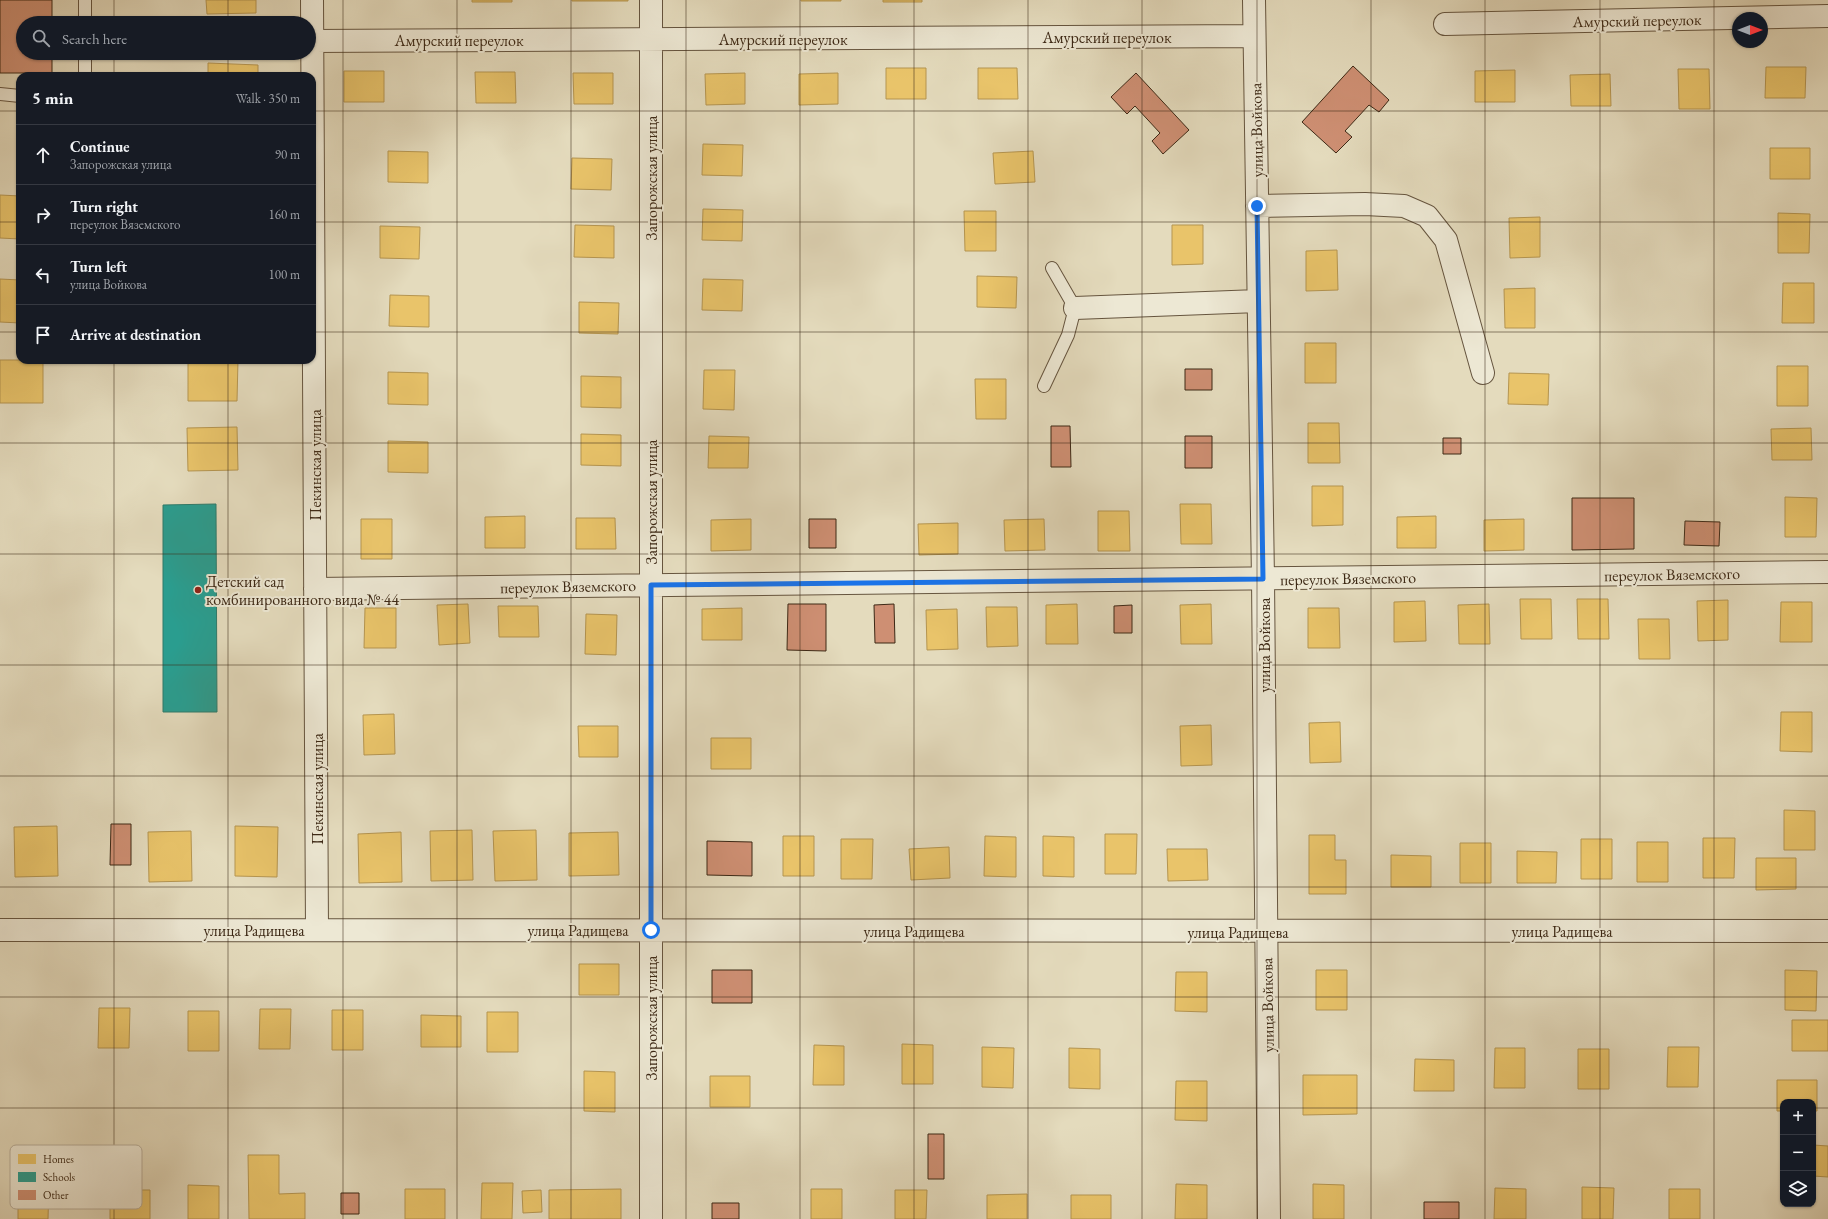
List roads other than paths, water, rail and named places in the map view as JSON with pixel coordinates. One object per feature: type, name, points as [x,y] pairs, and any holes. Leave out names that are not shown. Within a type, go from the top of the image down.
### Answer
[{"type":"street","name":"Пекинская улица","points":[[312,0],[312,16]]},
{"type":"street","name":"Запорожская улица","points":[[651,0],[651,1219]]},
{"type":"street","name":"улица Войкова","points":[[1254,0],[1263,579],[1269,1219]]},
{"type":"street","name":"Амурский переулок","points":[[1445,24],[1828,16]]},
{"type":"street","name":"Амурский переулок","points":[[316,41],[1254,36]]},
{"type":"street","name":"Пекинская улица","points":[[312,60],[312,72]]},
{"type":"street","points":[[1257,206],[1364,204],[1404,206],[1427,216],[1446,240],[1484,373]]},
{"type":"street","points":[[1075,308],[1258,301]]},
{"type":"street","name":"Пекинская улица","points":[[314,364],[317,930]]},
{"type":"street","name":"переулок Вяземского","points":[[315,589],[1828,572]]},
{"type":"street","name":"улица Радищева","points":[[0,930],[1266,932],[1828,931]]},
{"type":"lane","points":[[85,0],[85,16]]},
{"type":"lane","points":[[85,60],[85,72]]},
{"type":"lane","points":[[0,94],[16,96]]},
{"type":"lane","points":[[1044,386],[1068,336],[1075,308],[1052,268]]},
{"type":"place","name":"Детский сад комбинированного вида № 44","points":[[198,590]]}]
